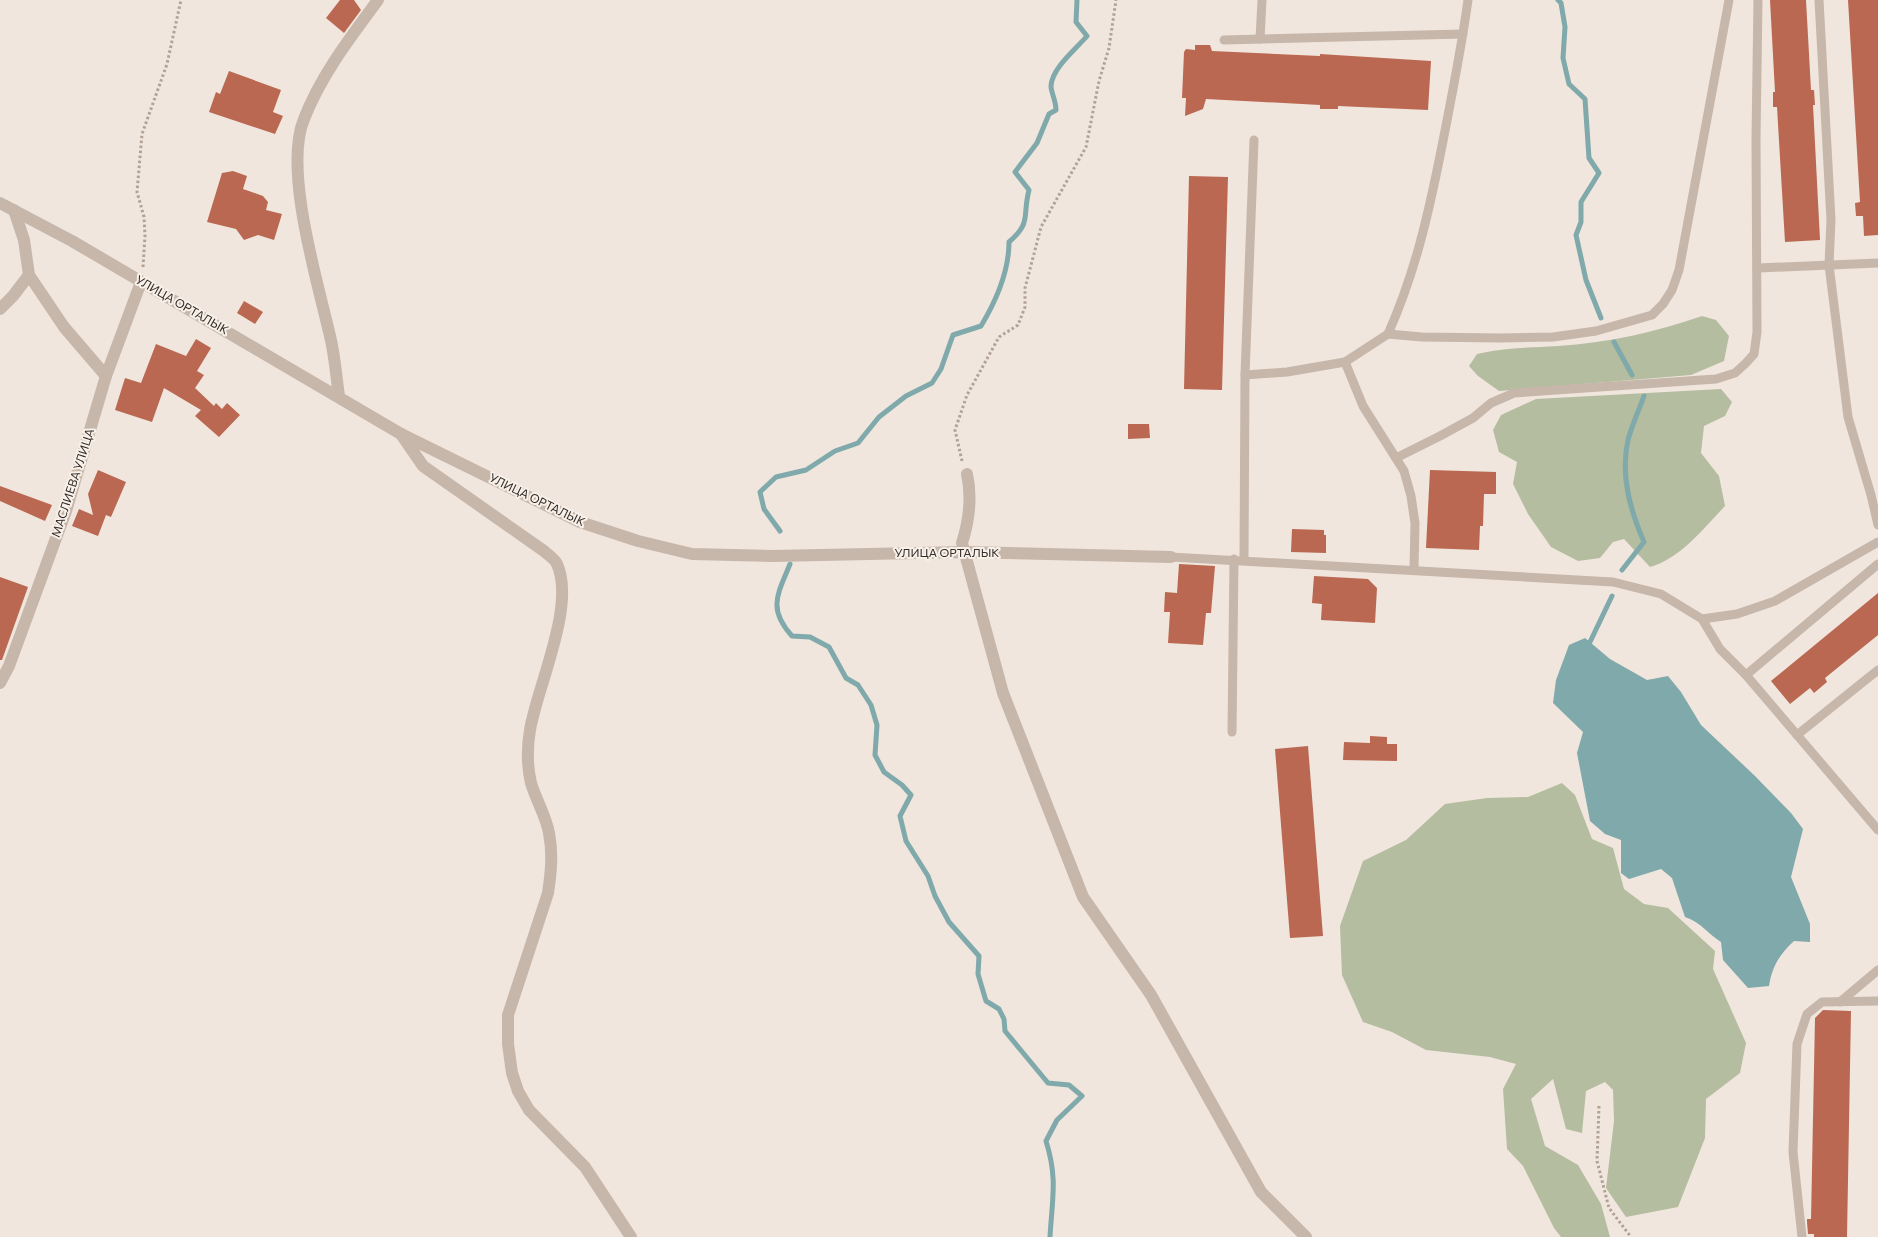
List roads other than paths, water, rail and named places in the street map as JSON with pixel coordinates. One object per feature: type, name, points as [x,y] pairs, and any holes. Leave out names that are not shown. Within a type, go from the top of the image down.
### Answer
[{"type":"street","points":[[339,396],[331,338],[309,246],[299,182],[298,141],[303,120],[328,70],[378,0]]},
{"type":"street","name":"УЛИЦА ОРТАЛЫК","points":[[0,202],[72,240],[401,434],[580,522],[667,549],[692,554],[773,556],[965,552],[1171,556]]},
{"type":"street","points":[[14,210],[24,240],[28,275],[64,328],[106,376]]},
{"type":"street","points":[[0,310],[28,275]]},
{"type":"street","name":"МАСЛИЕВА УЛИЦА","points":[[0,683],[4,664],[66,511],[106,376],[141,282]]},
{"type":"street","points":[[401,434],[423,466],[544,551],[557,563],[560,588],[557,637],[530,731],[528,760],[531,783],[549,832],[551,873],[545,902],[508,1015],[508,1044],[512,1073],[518,1091],[529,1110],[585,1167],[631,1237]]},
{"type":"street","points":[[967,474],[970,489],[967,529],[962,543],[1003,692],[1083,897],[1151,995],[1261,1192],[1306,1237]]},
{"type":"lane","points":[[1260,39],[1262,0]]},
{"type":"lane","points":[[1245,375],[1287,372],[1345,362],[1388,334],[1402,303],[1423,236],[1468,0]]},
{"type":"lane","points":[[1388,334],[1451,338],[1553,337],[1596,331],[1652,315],[1663,304],[1672,290],[1679,270],[1729,0]]},
{"type":"lane","points":[[1396,458],[1473,418],[1491,403],[1514,393],[1716,379],[1735,373],[1754,354],[1757,332],[1758,268],[1756,138],[1758,0]]},
{"type":"lane","points":[[1819,0],[1830,220],[1829,266],[1848,416],[1872,495],[1878,525]]},
{"type":"lane","points":[[1224,40],[1463,34]]},
{"type":"lane","points":[[1232,732],[1254,140]]},
{"type":"lane","points":[[1758,268],[1878,263]]},
{"type":"lane","points":[[1345,362],[1363,406],[1404,471],[1411,496],[1416,541],[1414,569]]},
{"type":"lane","points":[[1702,619],[1737,614],[1775,601],[1878,542]]},
{"type":"lane","points":[[1171,556],[1613,582],[1661,594],[1702,619],[1720,649],[1746,675],[1877,827]]},
{"type":"lane","points":[[1746,675],[1878,564]]},
{"type":"lane","points":[[1797,735],[1878,670]]},
{"type":"lane","points":[[1840,1002],[1878,970]]},
{"type":"lane","points":[[1802,1237],[1793,1152],[1797,1044],[1807,1014],[1822,1002],[1878,1001]]},
{"type":"water","points":[[1585,638],[1610,659],[1647,680],[1668,676],[1681,692],[1701,725],[1755,776],[1791,813],[1803,829],[1791,877],[1810,924],[1810,942],[1794,941],[1789,946],[1775,966],[1769,986],[1748,988],[1723,960],[1721,942],[1696,922],[1685,917],[1672,878],[1661,869],[1629,879],[1621,873],[1621,840],[1605,834],[1590,821],[1577,753],[1583,732],[1553,703],[1556,680],[1569,645]]},
{"type":"waterway","points":[[780,531],[764,509],[760,492],[776,477],[806,470],[835,451],[858,443],[879,417],[906,396],[932,383],[941,369],[953,335],[981,326],[987,316],[1004,275],[1009,242],[1021,229],[1025,219],[1029,190],[1015,172],[1037,143],[1049,114],[1056,110],[1051,86],[1052,79],[1065,59],[1087,36],[1076,22],[1077,0]]},
{"type":"waterway","points":[[1558,0],[1561,3],[1565,27],[1563,58],[1569,84],[1585,99],[1589,158],[1599,173],[1581,202],[1581,222],[1576,235],[1586,280],[1601,318]]},
{"type":"waterway","points":[[1614,342],[1632,375]]},
{"type":"waterway","points":[[1622,570],[1644,542],[1634,517],[1628,492],[1625,466],[1628,440],[1644,396]]},
{"type":"waterway","points":[[790,564],[777,601],[779,617],[792,636],[810,637],[829,647],[846,678],[858,685],[871,705],[877,725],[875,755],[884,772],[902,785],[911,795],[900,816],[906,841],[928,876],[935,896],[949,922],[979,956],[978,974],[986,1001],[999,1009],[1004,1019],[1005,1031],[1048,1083],[1069,1085],[1082,1096],[1057,1120],[1046,1141],[1050,1154],[1053,1178],[1050,1237]]},
{"type":"waterway","points":[[1590,642],[1612,596]]}]
